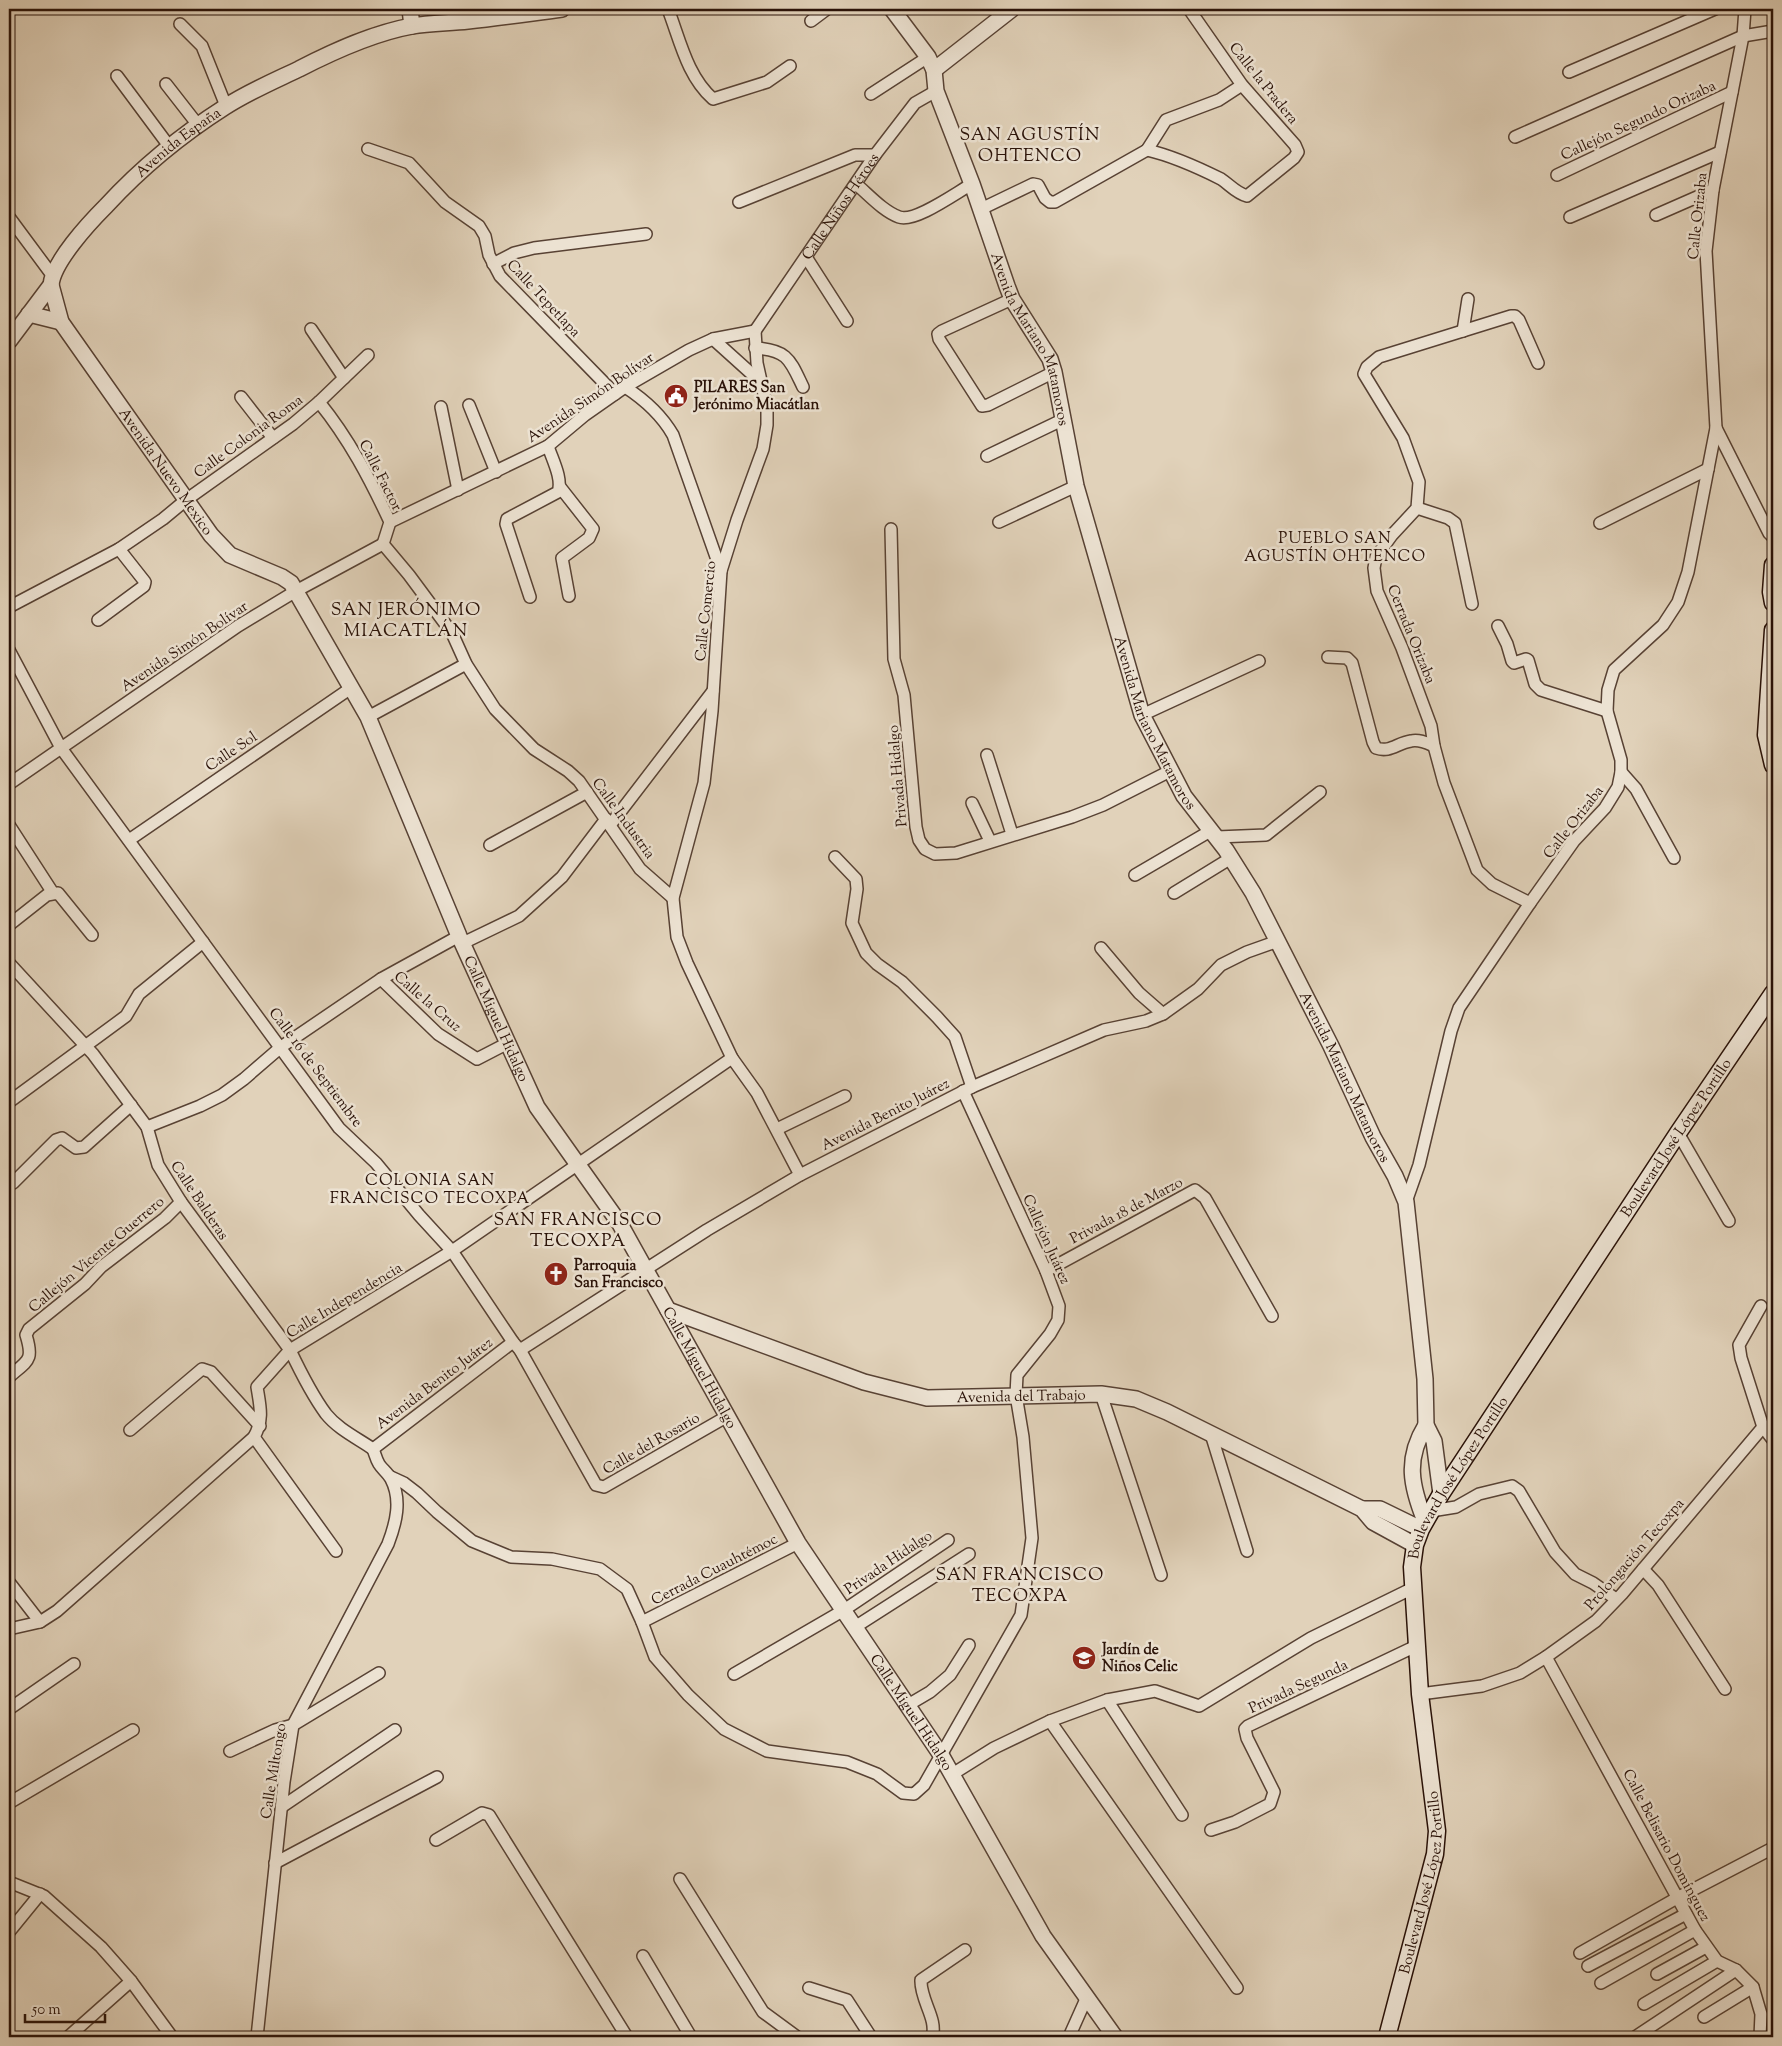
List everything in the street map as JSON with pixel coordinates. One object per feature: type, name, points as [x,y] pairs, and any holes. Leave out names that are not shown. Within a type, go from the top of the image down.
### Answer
[{"type":"main road","points":[[1773,568],[1771,592],[1773,603]]},
{"type":"main road","points":[[1773,630],[1766,735],[1773,765]]},
{"type":"main road","name":"Boulevard José López Portillo","points":[[1387,2037],[1435,1854],[1437,1831],[1420,1694],[1412,1567],[1423,1526],[1441,1494],[1773,993]]},
{"type":"street","points":[[410,9],[412,26],[470,21],[562,9]]},
{"type":"street","points":[[668,9],[692,74],[704,91],[713,99],[767,82],[790,66]]},
{"type":"street","points":[[811,21],[827,9]]},
{"type":"street","points":[[892,9],[931,64]]},
{"type":"street","points":[[871,94],[931,64],[1012,9]]},
{"type":"street","name":"Calle la Pradera","points":[[1147,150],[1170,155],[1223,180],[1240,194],[1247,196],[1294,158],[1298,152],[1295,145],[1242,86],[1189,9]]},
{"type":"street","points":[[1569,72],[1715,9]]},
{"type":"street","name":"Calle Orizaba","points":[[1406,1202],[1419,1165],[1451,1030],[1459,1008],[1530,902],[1574,841],[1613,798],[1621,772],[1621,760],[1607,711],[1608,690],[1614,670],[1663,625],[1678,602],[1688,572],[1716,428],[1706,250],[1713,190],[1743,36],[1745,9]]},
{"type":"street","points":[[180,24],[202,46],[226,106]]},
{"type":"street","name":"Avenida España","points":[[9,341],[29,314],[79,236],[124,186],[169,146],[226,106],[318,59],[358,42],[412,26]]},
{"type":"street","points":[[1515,137],[1743,36],[1773,31]]},
{"type":"street","name":"Avenida Mariano Matamoros","points":[[931,64],[936,91],[972,184],[992,247],[1012,299],[1050,359],[1076,486],[1142,715],[1184,796],[1214,834],[1253,893],[1331,1046],[1373,1137],[1395,1176],[1406,1202],[1425,1379],[1426,1425],[1434,1441],[1441,1494]]},
{"type":"street","points":[[118,76],[169,146]]},
{"type":"street","points":[[166,84],[198,125]]},
{"type":"street","points":[[981,209],[1032,184],[1038,185],[1045,198],[1050,202],[1055,202],[1147,150],[1166,120],[1218,100],[1242,86]]},
{"type":"street","name":"Calle Niños Héroes","points":[[755,331],[875,155],[915,103],[936,91]]},
{"type":"street","name":"Callejón Segundo Orizaba","points":[[1557,174],[1732,92]]},
{"type":"street","name":"Calle Tepetlapa","points":[[368,149],[409,163],[417,169],[445,202],[479,226],[485,236],[493,264],[500,276],[620,391],[644,399],[664,420],[673,435],[721,571]]},
{"type":"street","points":[[1570,217],[1720,152]]},
{"type":"street","points":[[739,202],[855,155],[875,155]]},
{"type":"street","points":[[856,184],[901,218],[908,218],[922,212],[972,184]]},
{"type":"street","points":[[1656,215],[1713,190]]},
{"type":"street","points":[[9,217],[51,280],[61,322],[29,314]]},
{"type":"street","points":[[493,264],[514,253],[534,248],[646,234]]},
{"type":"street","points":[[806,257],[848,321]]},
{"type":"street","points":[[1012,299],[942,331],[938,334],[939,338],[980,403],[1054,372]]},
{"type":"street","points":[[1463,331],[1468,299]]},
{"type":"street","points":[[1472,604],[1455,523],[1448,518],[1417,508],[1419,482],[1403,438],[1364,374],[1366,367],[1379,356],[1511,316],[1515,316],[1520,320],[1538,363]]},
{"type":"street","name":"Avenida Nuevo Mexico","points":[[61,322],[211,535],[230,555],[282,577],[291,583],[296,591]]},
{"type":"street","points":[[311,329],[344,378]]},
{"type":"street","name":"Avenida Simón Bolívar","points":[[390,522],[548,446],[585,415],[620,391],[689,350],[713,339],[755,331]]},
{"type":"street","name":"Calle Comercio","points":[[673,898],[704,783],[713,691],[721,571],[753,472],[763,449],[767,408],[764,385],[755,348],[755,331]]},
{"type":"street","points":[[713,339],[764,385]]},
{"type":"street","points":[[755,348],[771,349],[784,354],[790,361],[803,386]]},
{"type":"street","name":"Calle Colonia Roma","points":[[9,607],[119,549],[163,519],[186,500],[293,424],[368,355]]},
{"type":"street","points":[[241,397],[273,438]]},
{"type":"street","name":"Calle Factor","points":[[319,402],[336,423],[367,474],[390,522],[383,544]]},
{"type":"street","points":[[469,405],[496,472]]},
{"type":"street","points":[[441,407],[458,490]]},
{"type":"street","points":[[987,456],[1062,420]]},
{"type":"street","name":"Calle Orizaba","points":[[1716,428],[1769,533],[1773,537]]},
{"type":"street","points":[[548,446],[560,487],[593,530],[589,538],[562,558],[569,596]]},
{"type":"street","points":[[1600,523],[1708,469]]},
{"type":"street","points":[[999,522],[1076,486]]},
{"type":"street","points":[[530,597],[506,524],[507,519],[552,496],[558,492],[560,487]]},
{"type":"street","name":"Cerrada Orizaba","points":[[1417,508],[1392,534],[1376,556],[1374,574],[1377,590],[1402,648],[1431,726],[1434,746],[1444,783],[1477,870],[1492,884],[1530,902]]},
{"type":"street","name":"Privada Hidalgo","points":[[891,529],[894,659],[904,695],[916,827],[919,840],[925,849],[935,854],[956,853],[1012,834],[1072,817],[1102,805],[1170,772]]},
{"type":"street","points":[[368,717],[466,664],[452,633],[409,575],[383,544]]},
{"type":"street","name":"Avenida Simón Bolívar","points":[[9,784],[230,631],[296,591],[383,544]]},
{"type":"street","points":[[98,620],[144,586],[145,582],[119,549]]},
{"type":"street","name":"Calle Miguel Hidalgo","points":[[296,591],[368,717],[461,939],[538,1107],[620,1224],[798,1543],[941,1755],[1044,1936],[1086,1999],[1115,2037]]},
{"type":"street","points":[[1498,626],[1507,644],[1512,661],[1514,663],[1528,660],[1534,684],[1540,690],[1607,711]]},
{"type":"street","name":"Calle 16 de Septiembre","points":[[9,650],[61,748],[282,1047],[339,1128],[376,1163],[452,1251],[517,1346],[592,1480]]},
{"type":"street","points":[[1328,657],[1347,658],[1352,663],[1376,748],[1384,751],[1411,741],[1422,741],[1434,746]]},
{"type":"street","points":[[1142,715],[1259,661]]},
{"type":"street","name":"Calle Industria","points":[[466,664],[496,709],[534,749],[568,772],[588,792],[640,869],[673,898]]},
{"type":"street","name":"Calle Sol","points":[[129,840],[351,688]]},
{"type":"street","points":[[147,1127],[222,1095],[282,1047],[381,979],[461,939],[519,916],[562,876],[609,822],[713,691]]},
{"type":"street","points":[[987,755],[1012,834]]},
{"type":"street","points":[[1621,772],[1636,789],[1674,858]]},
{"type":"street","points":[[490,845],[588,792]]},
{"type":"street","points":[[1135,875],[1214,834],[1266,835],[1320,792]]},
{"type":"street","points":[[972,803],[990,841]]},
{"type":"street","points":[[9,826],[54,893]]},
{"type":"street","name":"Callejón Juárez","points":[[391,1477],[404,1483],[417,1493],[472,1541],[511,1556],[552,1559],[600,1569],[627,1589],[655,1657],[688,1695],[724,1729],[767,1751],[847,1762],[878,1774],[903,1794],[914,1794],[924,1785],[1021,1615],[1032,1538],[1023,1437],[1016,1395],[1017,1375],[1050,1334],[1058,1320],[1059,1306],[1046,1271],[967,1089],[955,1037],[902,982],[866,953],[852,923],[857,889],[856,879],[835,857]]},
{"type":"street","points":[[1174,893],[1231,858]]},
{"type":"street","points":[[9,925],[47,895],[58,893],[92,935]]},
{"type":"street","points":[[673,898],[677,937],[732,1058],[757,1093],[800,1175]]},
{"type":"street","name":"Avenida Benito Juárez","points":[[373,1449],[517,1346],[800,1175],[967,1089],[1104,1030],[1146,1021],[1163,1014],[1198,989],[1221,964],[1246,952],[1278,941]]},
{"type":"street","points":[[11,1095],[126,1016],[139,994],[203,942]]},
{"type":"street","points":[[1101,948],[1139,993],[1163,1014]]},
{"type":"street","name":"Calle Balderas","points":[[9,963],[93,1054],[147,1127],[158,1165],[181,1202],[290,1350],[326,1414],[339,1426],[373,1449]]},
{"type":"street","name":"Calle la Cruz","points":[[381,979],[438,1034],[478,1059],[508,1043]]},
{"type":"street","name":"Calle Independencia","points":[[260,1426],[260,1406],[257,1387],[290,1350],[452,1251],[732,1058]]},
{"type":"street","points":[[777,1129],[845,1096]]},
{"type":"street","points":[[13,1183],[56,1140],[62,1138],[76,1148],[84,1147],[131,1105]]},
{"type":"street","points":[[1678,1134],[1729,1221]]},
{"type":"street","name":"Privada 18 de Marzo","points":[[1046,1271],[1195,1190],[1205,1198],[1272,1316]]},
{"type":"street","name":"Callejón Vicente Guerrero","points":[[9,1377],[30,1356],[26,1335],[29,1330],[85,1284],[101,1266],[165,1218],[181,1202]]},
{"type":"street","points":[[1761,1306],[1739,1345],[1740,1358],[1763,1427],[1773,1440]]},
{"type":"street","name":"Avenida del Trabajo","points":[[668,1310],[864,1382],[927,1398],[1101,1394],[1136,1399],[1362,1509],[1380,1509],[1423,1526]]},
{"type":"street","points":[[9,1629],[40,1622],[70,1600],[254,1437],[260,1426],[211,1372],[202,1369],[130,1430]]},
{"type":"street","points":[[1101,1394],[1161,1575]]},
{"type":"street","name":"Calle del Rosario","points":[[592,1480],[596,1485],[604,1487],[726,1417]]},
{"type":"street","name":"Avenida Mariano Matamoros","points":[[1423,1526],[1414,1493],[1411,1470],[1417,1439],[1426,1425]]},
{"type":"street","name":"Prolongación Tecoxpa","points":[[1420,1694],[1482,1686],[1520,1673],[1596,1621],[1643,1569],[1763,1427]]},
{"type":"street","points":[[1211,1434],[1247,1551]]},
{"type":"street","points":[[254,1437],[336,1551]]},
{"type":"street","name":"Calle Miltongo","points":[[257,2037],[275,1862],[283,1806],[284,1782],[293,1725],[388,1544],[395,1526],[398,1506],[396,1491],[391,1477],[379,1464],[373,1449]]},
{"type":"street","points":[[1423,1526],[1479,1494],[1512,1486],[1519,1491],[1555,1552],[1575,1574],[1593,1583],[1616,1599]]},
{"type":"street","name":"Privada Hidalgo","points":[[734,1674],[844,1610],[948,1540]]},
{"type":"street","name":"Cerrada Cuauhtémoc","points":[[642,1622],[798,1543]]},
{"type":"street","points":[[855,1627],[969,1554]]},
{"type":"street","points":[[1643,1569],[1658,1585],[1725,1689]]},
{"type":"street","points":[[9,1582],[40,1622]]},
{"type":"street","points":[[951,1775],[994,1748],[1050,1721],[1107,1700],[1155,1691],[1199,1706],[1311,1638],[1413,1588]]},
{"type":"street","points":[[908,1705],[930,1692],[950,1675],[969,1645]]},
{"type":"street","name":"Privada Segunda","points":[[1211,1830],[1235,1822],[1270,1804],[1274,1792],[1247,1738],[1245,1729],[1248,1726],[1416,1646]]},
{"type":"street","name":"Calle Belisario Domínguez","points":[[1546,1657],[1695,1930],[1717,1960],[1736,1970],[1753,1987],[1761,2014],[1760,2037]]},
{"type":"street","points":[[9,1709],[74,1664]]},
{"type":"street","points":[[230,1751],[275,1730],[293,1725],[379,1673]]},
{"type":"street","points":[[1107,1700],[1182,1815]]},
{"type":"street","points":[[1050,1721],[1236,1988]]},
{"type":"street","points":[[9,1803],[133,1730]]},
{"type":"street","points":[[283,1806],[395,1730]]},
{"type":"street","points":[[275,1862],[438,1777]]},
{"type":"street","points":[[436,1840],[482,1813],[489,1815],[627,2037]]},
{"type":"street","points":[[1580,1953],[1677,1898],[1773,1848]]},
{"type":"street","points":[[680,1879],[763,2012],[797,2037]]},
{"type":"street","points":[[9,1882],[44,1896],[101,1947],[130,1981],[172,2037]]},
{"type":"street","points":[[9,1932],[40,1894]]},
{"type":"street","points":[[1588,1966],[1686,1914]]},
{"type":"street","points":[[1601,1983],[1695,1930]]},
{"type":"street","points":[[1657,1974],[1706,1947]]},
{"type":"street","points":[[932,2037],[935,2029],[921,1991],[921,1980],[965,1950]]},
{"type":"street","points":[[643,1956],[691,2037]]},
{"type":"street","points":[[1644,2004],[1717,1960]]},
{"type":"street","points":[[1635,2037],[1736,1970]]},
{"type":"street","points":[[68,2037],[130,1981]]},
{"type":"street","points":[[1704,2017],[1753,1987]]},
{"type":"street","points":[[808,1988],[847,2000],[871,2037]]},
{"type":"street","points":[[1069,2037],[1086,1999]]},
{"type":"place","name":"PILARES San Jerónimo Miacátlan","points":[[676,396]]},
{"type":"place","name":"Parroquia San Francisco","points":[[556,1274]]},
{"type":"place","name":"Jardín de Niños Celic","points":[[1084,1658]]},
{"type":"district","name":"SAN AGUSTÍN OHTENCO","points":[[1030,144]]},
{"type":"district","name":"PUEBLO SAN AGUSTÍN OHTENCO","points":[[1335,546]]},
{"type":"district","name":"SAN JERÓNIMO MIACATLÁN","points":[[406,619]]},
{"type":"district","name":"COLONIA SAN FRANCISCO TECOXPA","points":[[430,1188]]},
{"type":"district","name":"SAN FRANCISCO TECOXPA","points":[[578,1229]]},
{"type":"district","name":"SAN FRANCISCO TECOXPA","points":[[1020,1584]]}]
